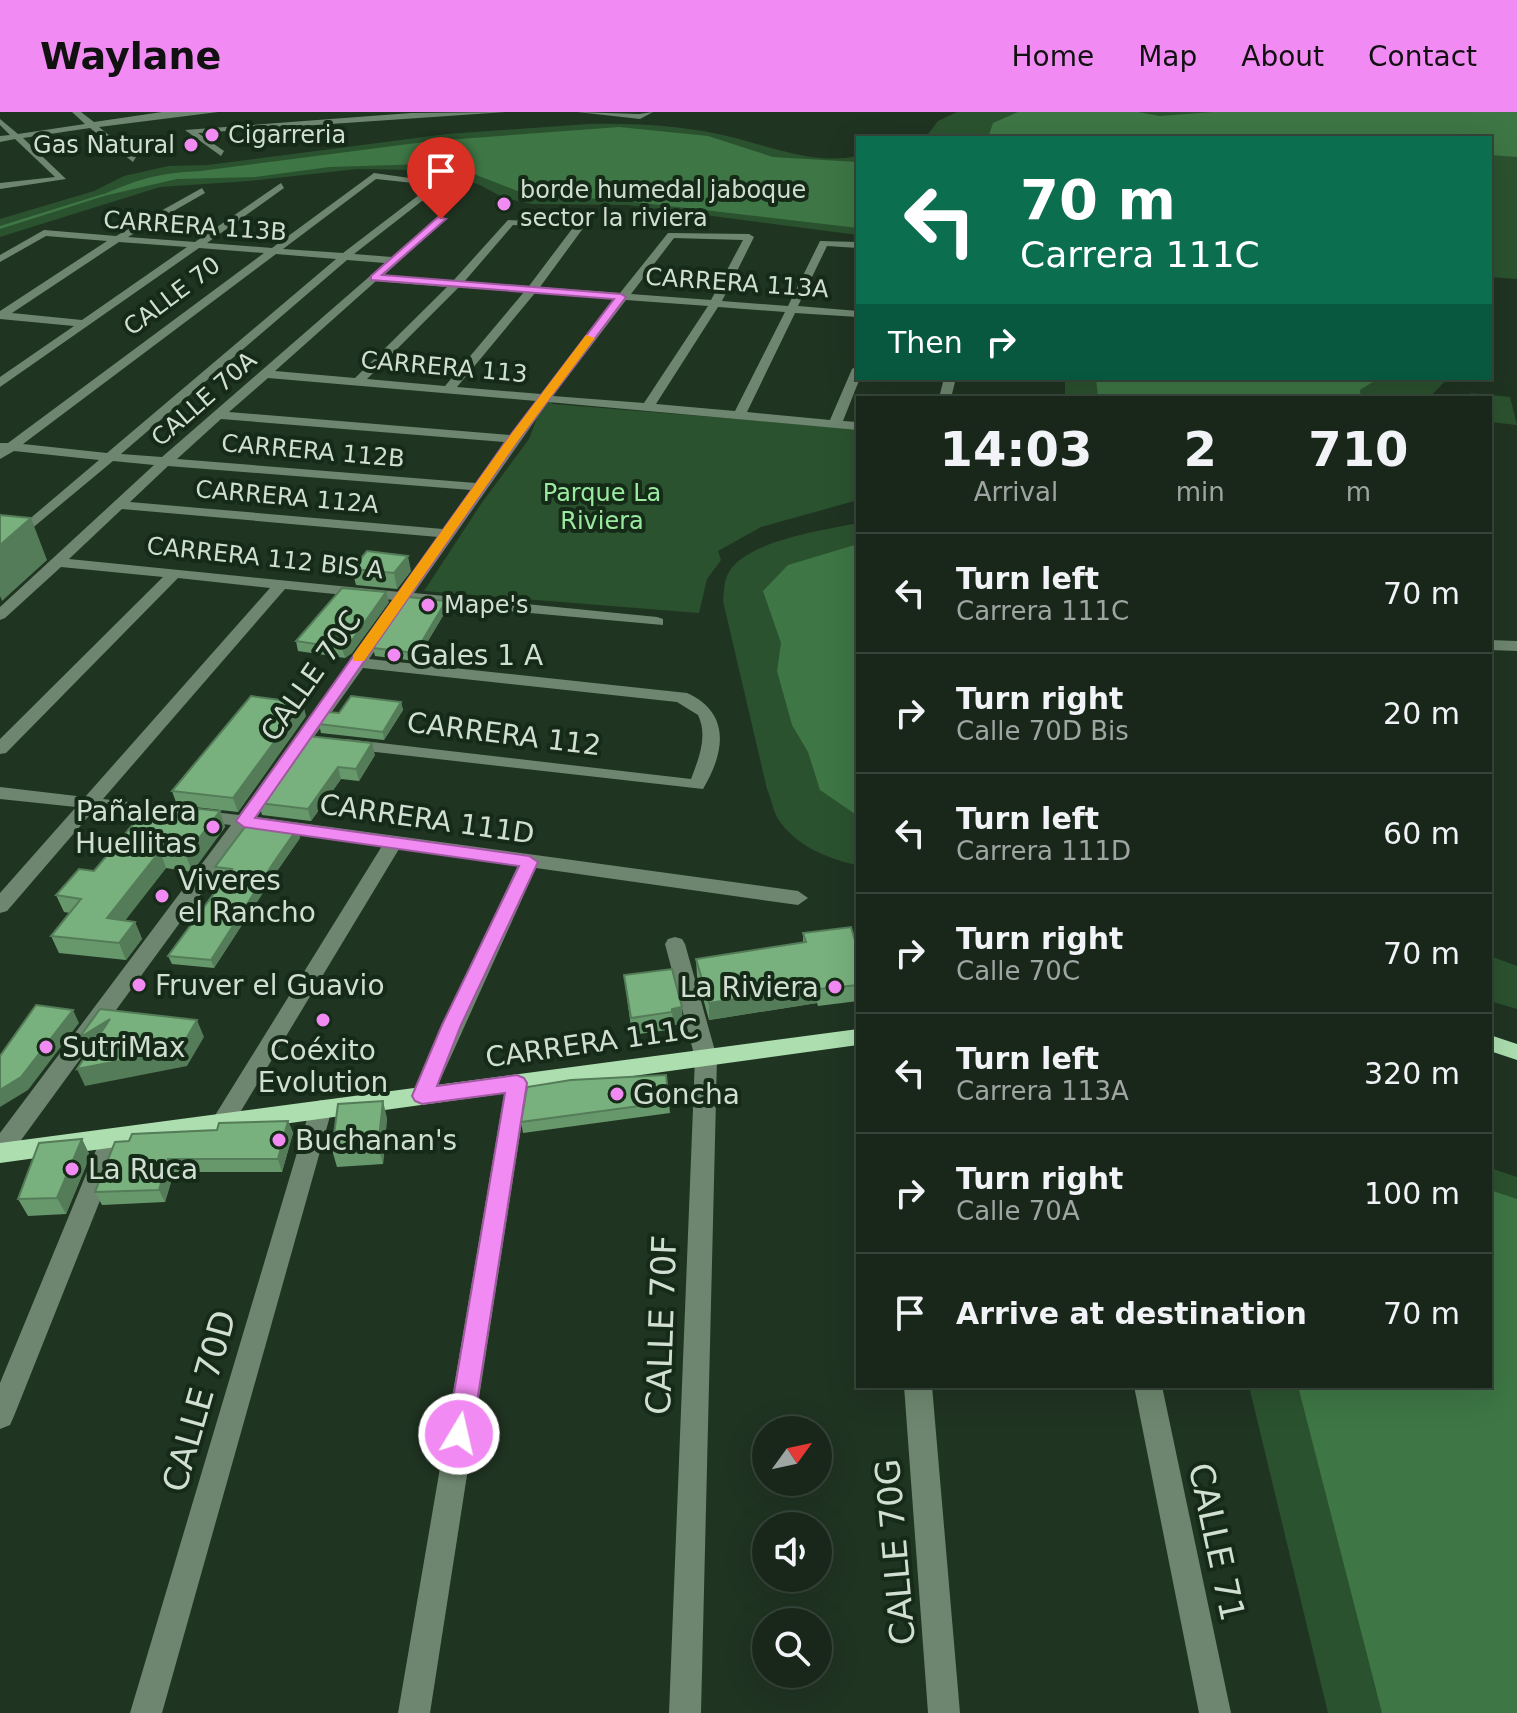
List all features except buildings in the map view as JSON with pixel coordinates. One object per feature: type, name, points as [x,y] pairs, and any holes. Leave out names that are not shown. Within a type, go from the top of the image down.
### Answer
[{"type":"main road","name":"CARRERA 111C","points":[[0,1152],[856,1037]]},
{"type":"main road","points":[[1492,1044],[1517,1052]]},
{"type":"street","points":[[76,112],[133,159]]},
{"type":"street","points":[[0,139],[165,114],[214,112]]},
{"type":"street","points":[[190,131],[411,115],[502,112]]},
{"type":"street","points":[[581,112],[640,117],[649,112]]},
{"type":"street","points":[[165,114],[221,153]]},
{"type":"street","points":[[0,121],[62,179],[0,186]]},
{"type":"street","name":"CALLE 70","points":[[4,449],[374,176],[440,183]]},
{"type":"street","name":"CALLE 70A","points":[[0,551],[344,257],[440,183]]},
{"type":"street","points":[[0,383],[281,186]]},
{"type":"street","points":[[0,316],[115,240],[202,191]]},
{"type":"street","name":"CALLE 70A","points":[[0,615],[166,461],[441,219]]},
{"type":"street","points":[[358,382],[457,283],[511,222],[579,227],[532,290],[448,390]]},
{"type":"street","name":"CARRERA 113B","points":[[0,259],[44,233],[391,260]]},
{"type":"street","name":"CALLE 70C","points":[[0,1152],[305,739],[355,662],[449,534],[513,439],[671,235],[749,237],[714,305]]},
{"type":"street","points":[[740,414],[824,243],[856,245]]},
{"type":"street","name":"CARRERA 113A","points":[[374,278],[856,314]]},
{"type":"street","points":[[649,405],[714,305]]},
{"type":"street","points":[[0,316],[84,324]]},
{"type":"street","name":"CARRERA 113","points":[[266,374],[649,405],[856,426]]},
{"type":"street","points":[[835,424],[856,374]]},
{"type":"street","points":[[218,415],[513,439]]},
{"type":"street","name":"CARRERA 112B","points":[[4,449],[479,487]]},
{"type":"street","name":"CARRERA 112A","points":[[121,505],[449,534]]},
{"type":"street","name":"CARRERA 112 BIS A","points":[[59,562],[657,622]]},
{"type":"street","points":[[0,749],[174,574]]},
{"type":"street","points":[[0,906],[281,584]]},
{"type":"street","points":[[1492,645],[1517,646]]},
{"type":"street","name":"CARRERA 112","points":[[305,739],[697,785],[710,754],[712,727],[705,711],[695,702],[681,697],[355,662]]},
{"type":"street","name":"CARRERA 111D","points":[[0,793],[244,821],[798,898]]},
{"type":"street","points":[[222,1123],[394,842]]},
{"type":"street","points":[[422,1096],[529,862]]},
{"type":"street","name":"CALLE 70F","points":[[675,944],[706,1058],[685,1713]]},
{"type":"street","points":[[414,1713],[517,1083]]},
{"type":"street","name":"CALLE 70D","points":[[146,1713],[321,1109]]},
{"type":"street","points":[[0,1416],[113,1138]]},
{"type":"street","name":"CALLE 70G","points":[[918,1388],[944,1713]]},
{"type":"street","name":"CALLE 71","points":[[1148,1388],[1215,1713]]},
{"type":"green space","points":[[957,112],[1517,112],[1517,279],[1492,277],[1492,136],[927,136],[938,121]]},
{"type":"green space","points":[[588,124],[637,124],[718,134],[805,156],[856,156],[856,235],[628,205],[532,204],[504,198],[456,177],[414,170],[357,169],[160,187],[0,237],[0,219],[94,191],[124,176],[168,166],[208,165],[447,134]]},
{"type":"green space","points":[[1065,380],[1446,380],[1431,396],[1065,396]]},
{"type":"green space","points":[[1470,393],[1510,397],[1517,425],[1492,422],[1492,396],[1471,396]]},
{"type":"green space","name":"Parque La Riviera","points":[[545,397],[553,404],[856,429],[856,501],[761,527],[718,551],[721,560],[707,579],[699,613],[424,591],[481,504],[529,439]]},
{"type":"green space","points":[[856,523],[856,864],[803,844],[778,819],[767,789],[723,601],[727,576],[735,564],[766,546]]},
{"type":"green space","points":[[1492,957],[1517,966],[1517,1009],[1492,1002]]},
{"type":"green space","points":[[1492,1169],[1517,1177],[1517,1713],[1328,1713],[1249,1388],[1492,1388]]},
{"type":"shaded area","points":[[1018,112],[1138,112],[1160,116],[1213,112],[1517,112],[1517,157],[1492,155],[1492,136],[989,136],[993,123]]},
{"type":"shaded area","points":[[619,127],[708,136],[773,157],[856,162],[856,228],[617,200],[528,195],[466,171],[425,164],[329,167],[255,177],[177,179],[95,198],[158,176],[432,141]]},
{"type":"shaded area","points":[[1096,380],[1376,380],[1360,390],[1361,396],[1098,396]]},
{"type":"shaded area","points":[[856,545],[856,815],[820,790],[808,752],[792,725],[777,671],[781,643],[763,591],[788,565]]},
{"type":"shaded area","points":[[1492,1191],[1517,1199],[1517,1713],[1382,1713],[1299,1388],[1492,1388]]},
{"type":"waterway","points":[[0,228],[105,195]]},
{"type":"slow traffic","points":[[358,658],[405,596],[513,439],[590,338]]},
{"type":"place","name":"Cigarreria","points":[[212,135]]},
{"type":"place","name":"Gas Natural","points":[[191,145]]},
{"type":"place","name":"borde humedal jaboque sector la riviera","points":[[504,204]]},
{"type":"place","name":"Mape's","points":[[428,605]]},
{"type":"place","name":"Gales 1 A","points":[[394,655]]},
{"type":"place","name":"Pañalera Huellitas","points":[[213,827]]},
{"type":"place","name":"Viveres el Rancho","points":[[162,896]]},
{"type":"place","name":"Fruver el Guavio","points":[[139,985]]},
{"type":"place","name":"La Riviera","points":[[835,987]]},
{"type":"place","name":"Coéxito Evolution","points":[[323,1020]]},
{"type":"place","name":"SutriMax","points":[[46,1047]]},
{"type":"place","name":"Goncha","points":[[617,1094]]},
{"type":"place","name":"Buchanan's","points":[[279,1140]]},
{"type":"place","name":"La Ruca","points":[[72,1169]]},
{"type":"route","points":[[441,219],[374,278],[621,297],[513,439],[449,534],[355,662],[305,739],[244,821],[529,862],[422,1096],[517,1083],[459,1434]]}]
